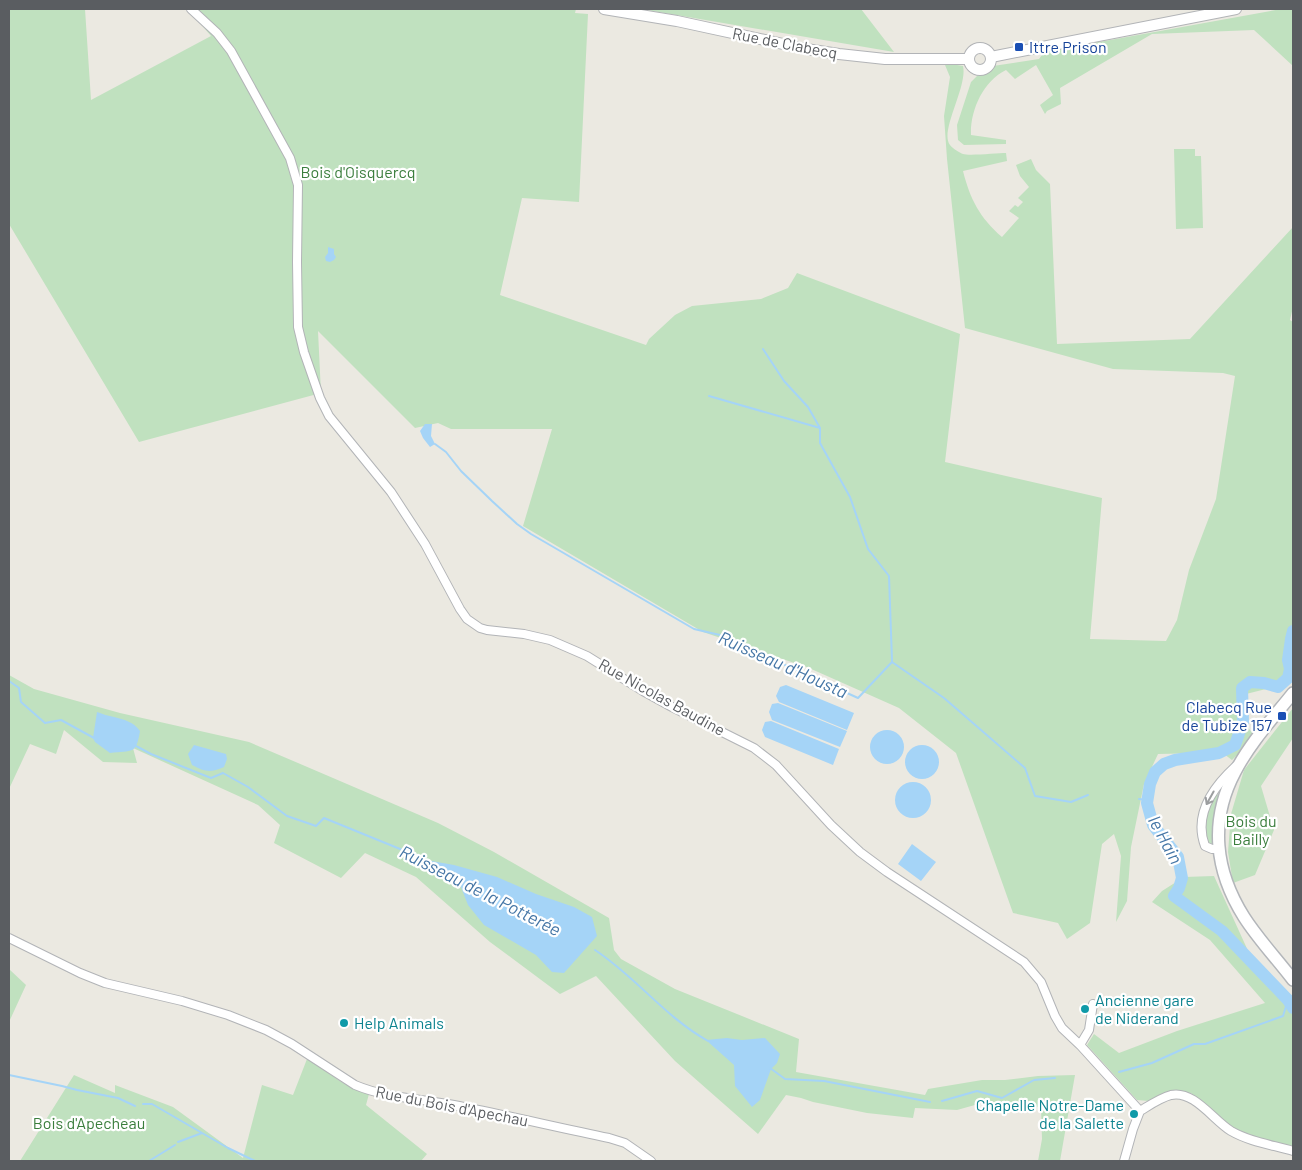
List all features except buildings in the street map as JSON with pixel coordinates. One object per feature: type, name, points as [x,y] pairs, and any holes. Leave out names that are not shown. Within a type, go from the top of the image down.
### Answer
[{"type":"main road","points":[[1293,693],[1241,761],[1228,786],[1218,824],[1218,849],[1226,882],[1238,907],[1256,934],[1293,980]]},
{"type":"street","name":"Rue Nicolas Baudine","points":[[191,9],[217,33],[231,51],[294,168],[298,184],[298,327],[304,352],[320,398],[329,416],[391,492],[426,544],[467,619],[487,630],[540,637],[564,645],[600,663],[672,707],[762,754],[776,765],[831,825],[860,852],[1024,962],[1041,982],[1058,1021],[1140,1111]]},
{"type":"street","name":"Rue de Clabecq","points":[[604,9],[621,10],[839,54],[885,59],[968,60]]},
{"type":"street","name":"Rue de Clabecq","points":[[991,57],[1236,9]]},
{"type":"street","name":"Rue de Clabecq","points":[[980,47],[987,50],[991,57],[989,65],[982,70],[973,68],[968,60],[973,50],[980,47]]},
{"type":"street","points":[[1218,849],[1205,846],[1201,830],[1204,810],[1218,785],[1241,761]]},
{"type":"street","name":"Rue du Bois d'Apechau","points":[[9,938],[105,983],[228,1014],[266,1030],[292,1044],[355,1085],[367,1090],[450,1104],[609,1138],[624,1143],[651,1161]]},
{"type":"street","points":[[1080,1045],[1089,1030],[1093,1004]]},
{"type":"street","points":[[1124,1161],[1140,1111],[1155,1102],[1176,1094],[1192,1099],[1231,1131],[1259,1142],[1293,1151]]},
{"type":"green space","name":"Bois d'Oisquercq","points":[[9,9],[85,9],[91,100],[211,36],[188,9],[576,9],[575,13],[588,14],[579,202],[522,198],[500,295],[646,345],[649,339],[675,315],[692,306],[761,299],[788,288],[797,273],[960,334],[945,462],[1102,498],[1090,639],[1166,641],[1177,620],[1189,570],[1216,499],[1235,376],[1223,373],[1113,369],[965,328],[947,159],[944,116],[950,77],[945,65],[963,66],[962,85],[948,130],[948,139],[952,148],[966,155],[1006,153],[1007,161],[963,171],[977,207],[994,230],[1002,237],[1019,218],[1009,211],[1015,205],[1018,207],[1023,202],[1018,198],[1029,187],[1020,176],[1016,165],[1031,159],[1036,170],[1050,184],[1057,344],[1190,339],[1293,227],[1293,307],[1290,320],[1293,322],[1293,670],[1278,686],[1246,694],[1246,726],[1255,735],[1232,760],[1224,754],[1213,758],[1205,753],[1158,754],[1144,784],[1131,847],[1127,901],[1116,922],[1121,856],[1114,834],[1102,844],[1090,923],[1067,939],[1058,923],[1013,913],[956,753],[899,708],[809,668],[703,632],[523,526],[552,429],[451,429],[438,423],[415,428],[318,331],[321,393],[139,442],[9,224]]},
{"type":"green space","points":[[641,9],[861,9],[894,52]]},
{"type":"green space","points":[[1281,9],[1293,9],[1293,66],[1254,30],[1152,34],[1060,88],[1061,104],[1045,114],[1040,105],[1053,95],[1036,65],[1015,79],[1006,70],[991,81],[980,98],[973,116],[971,135],[1006,140],[1006,144],[964,145],[958,140],[957,125],[971,82],[977,76],[988,72],[993,66],[1039,59],[1044,52]]},
{"type":"green space","points":[[1174,149],[1195,149],[1195,156],[1201,156],[1203,228],[1176,229]]},
{"type":"green space","points":[[9,675],[34,689],[120,713],[249,742],[438,823],[494,852],[609,918],[614,950],[621,959],[675,989],[799,1039],[796,1072],[925,1095],[928,1089],[982,1080],[1075,1075],[1060,1161],[1038,1161],[1042,1139],[1041,1107],[982,1103],[957,1110],[915,1108],[913,1118],[867,1113],[786,1095],[758,1134],[675,1061],[596,976],[560,994],[490,942],[416,877],[365,853],[341,878],[274,843],[280,825],[258,805],[133,748],[137,763],[103,762],[64,730],[56,754],[30,744],[9,789]]},
{"type":"green space","name":"Bois du Bailly","points":[[1293,708],[1293,738],[1261,786],[1274,830],[1255,875],[1233,883],[1228,852],[1231,814],[1244,770]]},
{"type":"green space","points":[[1215,794],[1219,795],[1213,821],[1212,847],[1208,846],[1204,825],[1206,813]]},
{"type":"green space","points":[[1214,876],[1249,953],[1293,997],[1293,1147],[1250,1135],[1229,1126],[1191,1093],[1169,1091],[1149,1101],[1137,1100],[1087,1045],[1094,1034],[1119,1053],[1177,1031],[1265,1003],[1210,940],[1152,902],[1162,891],[1184,877]]},
{"type":"green space","points":[[9,969],[26,985],[9,1022]]},
{"type":"green space","name":"Bois d'Apecheau","points":[[307,1059],[345,1084],[369,1094],[366,1105],[427,1154],[421,1161],[20,1161],[74,1075],[115,1093],[115,1085],[173,1107],[243,1158],[262,1085],[293,1095]]},
{"type":"water","points":[[328,247],[334,249],[336,257],[330,262],[326,261],[325,257],[328,253]]},
{"type":"water","points":[[425,424],[432,424],[431,436],[435,444],[430,447],[420,431]]},
{"type":"water","points":[[786,685],[854,713],[847,730],[779,702],[776,696],[780,687]]},
{"type":"water","points":[[778,703],[847,731],[840,747],[772,720],[769,712],[772,704]]},
{"type":"water","points":[[97,712],[128,721],[134,725],[140,731],[135,748],[129,751],[110,753],[95,742],[93,738]]},
{"type":"water","points":[[771,721],[839,749],[833,765],[765,737],[762,730],[765,722]]},
{"type":"water","points":[[887,730],[894,731],[899,735],[903,740],[903,754],[899,759],[894,763],[887,764],[880,763],[875,759],[871,754],[870,747],[871,740],[875,735],[880,731]]},
{"type":"water","points":[[194,745],[226,754],[227,759],[224,767],[208,771],[192,765],[188,754]]},
{"type":"water","points":[[922,745],[929,746],[934,750],[938,755],[938,769],[934,774],[929,778],[922,779],[915,778],[910,774],[906,769],[905,762],[906,755],[910,750],[915,746]]},
{"type":"water","points":[[913,782],[925,788],[931,800],[925,812],[913,818],[901,812],[895,800],[901,788]]},
{"type":"water","points":[[912,844],[936,862],[921,881],[898,864]]},
{"type":"water","points":[[426,860],[454,865],[497,877],[536,894],[574,907],[592,917],[597,936],[564,973],[552,972],[536,955],[484,925],[468,905],[459,882],[440,875]]},
{"type":"water","points":[[727,1038],[742,1040],[765,1038],[780,1054],[777,1063],[771,1069],[760,1100],[752,1107],[735,1086],[734,1065],[706,1040]]},
{"type":"waterway","points":[[763,349],[784,381],[808,407],[820,428]]},
{"type":"waterway","points":[[709,396],[820,428],[820,443],[850,497],[868,549],[889,576],[892,661]]},
{"type":"waterway","name":"Ruisseau d'Housta","points":[[435,444],[446,452],[461,471],[517,524],[694,629],[720,635],[737,646],[790,667],[858,698],[892,662],[944,698],[1025,768],[1035,796],[1071,802],[1088,795]]},
{"type":"waterway","name":"Ruisseau d'Housta","points":[[1293,631],[1288,660],[1290,669],[1288,678],[1278,687],[1250,682],[1242,688],[1243,722],[1235,745],[1219,753],[1175,760],[1164,764],[1155,772],[1150,784],[1147,803],[1153,825],[1178,857],[1182,878],[1174,896],[1222,931],[1288,1000],[1293,1008]]},
{"type":"waterway","name":"Ruisseau de la Potterée","points":[[9,681],[19,688],[21,702],[45,723],[61,720],[94,738]]},
{"type":"waterway","name":"Ruisseau de la Potterée","points":[[136,746],[211,778],[223,773],[248,787],[287,816],[316,826],[324,818],[427,860]]},
{"type":"waterway","name":"Ruisseau d'Housta","points":[[1139,799],[1147,800]]},
{"type":"waterway","name":"Ruisseau de la Potterée","points":[[595,950],[624,972],[664,1009],[708,1041]]},
{"type":"waterway","name":"Ruisseau de la Potterée","points":[[1119,1072],[1152,1063],[1194,1044],[1205,1044],[1283,1016],[1288,1000]]},
{"type":"waterway","name":"Ruisseau de la Potterée","points":[[770,1068],[785,1079],[824,1081],[930,1102]]},
{"type":"waterway","points":[[9,1075],[118,1098],[135,1106]]},
{"type":"waterway","name":"Ruisseau de la Potterée","points":[[942,1101],[977,1091],[1002,1098],[1034,1080],[1055,1078]]},
{"type":"waterway","points":[[143,1104],[152,1104],[228,1148],[255,1161]]},
{"type":"waterway","points":[[178,1142],[202,1133]]},
{"type":"waterway","points":[[149,1161],[175,1145]]},
{"type":"place","name":"Ittre Prison","points":[[1019,47]]},
{"type":"place","name":"Clabecq Rue de Tubize 157","points":[[1282,716]]},
{"type":"place","name":"Ancienne gare de Niderand","points":[[1085,1009]]},
{"type":"place","name":"Help Animals","points":[[344,1023]]},
{"type":"place","name":"Chapelle Notre-Dame de la Salette","points":[[1134,1114]]},
{"type":"water label","name":"le Hain","points":[[1165,840]]}]
